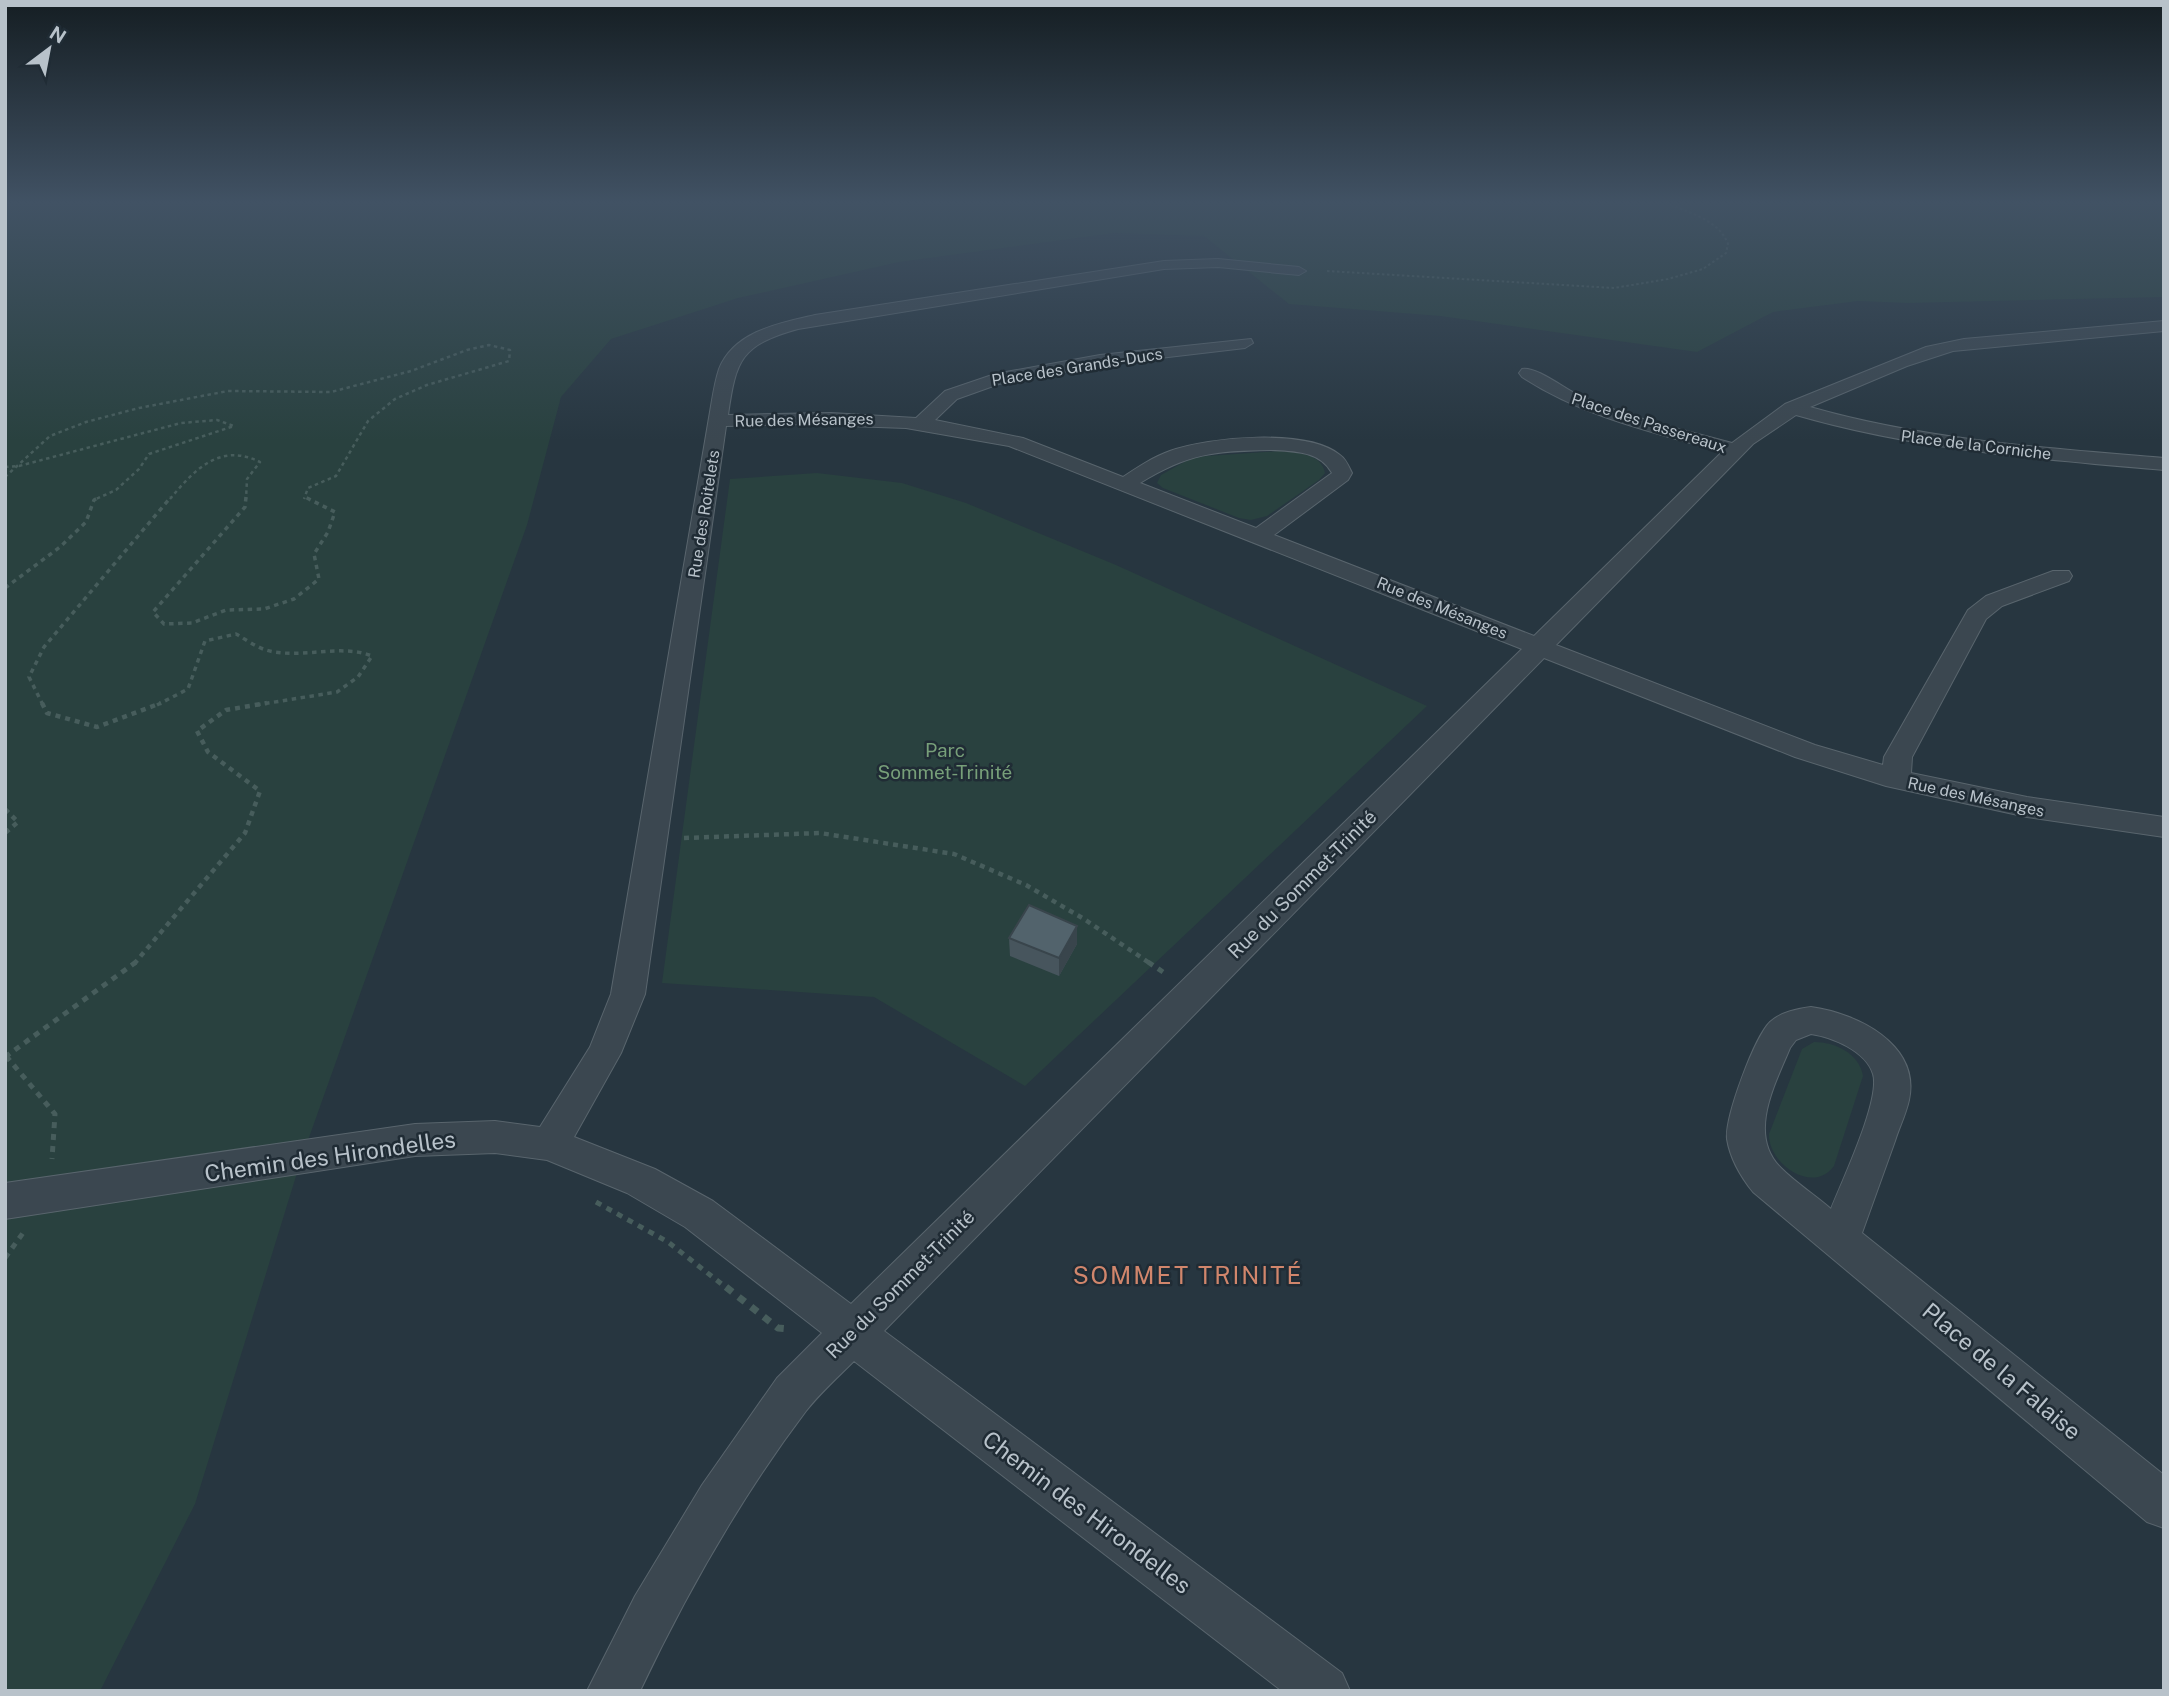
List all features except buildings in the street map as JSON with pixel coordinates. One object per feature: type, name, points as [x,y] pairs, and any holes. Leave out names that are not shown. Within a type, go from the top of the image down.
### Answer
[{"type":"street","name":"Rue des Roitelets","points":[[549,1144],[597,1069],[621,1018],[630,982],[718,421],[727,370],[735,356],[766,335],[804,322],[1050,283]]},
{"type":"street","name":"Rue du Sommet-Trinité","points":[[613,1691],[663,1592],[737,1469],[792,1393],[1735,450],[1793,408],[1850,382],[1945,347],[2164,326]]},
{"type":"street","name":"Place des Grands-Ducs","points":[[922,422],[951,395],[995,379],[1100,360],[1245,342]]},
{"type":"street","name":"Place des Passereaux","points":[[1528,373],[1576,402],[1735,450]]},
{"type":"street","name":"Place de la Corniche","points":[[1793,408],[1852,426],[1922,440],[2164,464]]},
{"type":"street","name":"Rue des Mésanges","points":[[718,421],[832,416],[922,422],[1016,442],[1126,483],[1773,740],[1896,780],[2043,811],[2164,827]]},
{"type":"street","points":[[1126,483],[1175,455],[1197,449],[1292,444],[1322,451],[1338,461],[1342,469],[1338,480],[1259,536]]},
{"type":"street","points":[[1896,780],[1898,757],[1976,615],[1994,601],[2061,576]]},
{"type":"street","name":"Place de la Falaise","points":[[1840,1238],[1891,1100],[1892,1079],[1878,1053],[1860,1037],[1837,1026],[1804,1022],[1787,1027],[1777,1038],[1746,1118],[1744,1132],[1756,1168],[1768,1180],[2164,1505]]},
{"type":"street","name":"Chemin des Hirondelles","points":[[12,1215],[50,1195],[415,1140],[495,1137],[549,1144],[641,1181],[699,1214],[760,1257],[906,1376],[1324,1691]]},
{"type":"path","points":[[1509,283],[1626,287],[1643,283]]},
{"type":"path","points":[[5,477],[50,436],[86,422],[139,408],[228,391],[331,392],[411,371],[467,350],[489,345],[510,350],[509,361],[408,392],[379,409],[344,457],[336,475],[308,488],[304,499],[335,512],[328,532],[314,554],[318,579],[294,599],[264,609],[226,610],[192,623],[164,624],[153,612],[244,507],[247,479],[260,462],[244,454],[218,458],[191,474],[44,647],[29,677],[47,713],[97,727],[148,710],[188,689],[205,641],[236,634],[266,650],[321,653],[357,650],[372,656],[358,677],[337,692],[226,710],[197,731],[208,752],[260,791],[245,833],[139,960],[6,1057],[55,1114],[50,1195],[5,1258]]},
{"type":"path","points":[[5,467],[19,466],[181,423],[218,420],[234,426],[149,454],[139,469],[116,490],[94,500],[86,522],[60,547],[5,588]]},
{"type":"path","points":[[5,809],[18,822],[5,833]]},
{"type":"path","points":[[653,839],[820,833],[954,854],[1026,886],[1084,919],[1193,992]]},
{"type":"path","points":[[592,1200],[630,1218],[668,1242],[778,1328],[852,1331]]},
{"type":"path","points":[[12,1215],[32,1228]]},
{"type":"green space","points":[[5,283],[804,283],[738,298],[611,339],[561,397],[527,525],[301,1160],[195,1504],[100,1691],[5,1691]]},
{"type":"green space","points":[[1263,283],[2164,283],[2164,297],[1908,303],[1858,301],[1773,312],[1697,352],[1440,316],[1289,304]]},
{"type":"green space","points":[[1279,451],[1300,453],[1313,458],[1323,466],[1325,473],[1267,516],[1251,520],[1239,518],[1163,488],[1157,483],[1161,475],[1193,457]]},
{"type":"green space","name":"Parc Sommet-Trinité","points":[[817,473],[902,483],[966,503],[1116,565],[1427,706],[1025,1086],[874,997],[662,983],[730,479]]},
{"type":"green space","points":[[1814,1042],[1845,1050],[1857,1061],[1863,1076],[1834,1166],[1825,1174],[1804,1177],[1793,1172],[1776,1156],[1769,1134],[1802,1049]]},
{"type":"district","name":"SOMMET TRINITÉ","points":[[1188,1275]]}]
